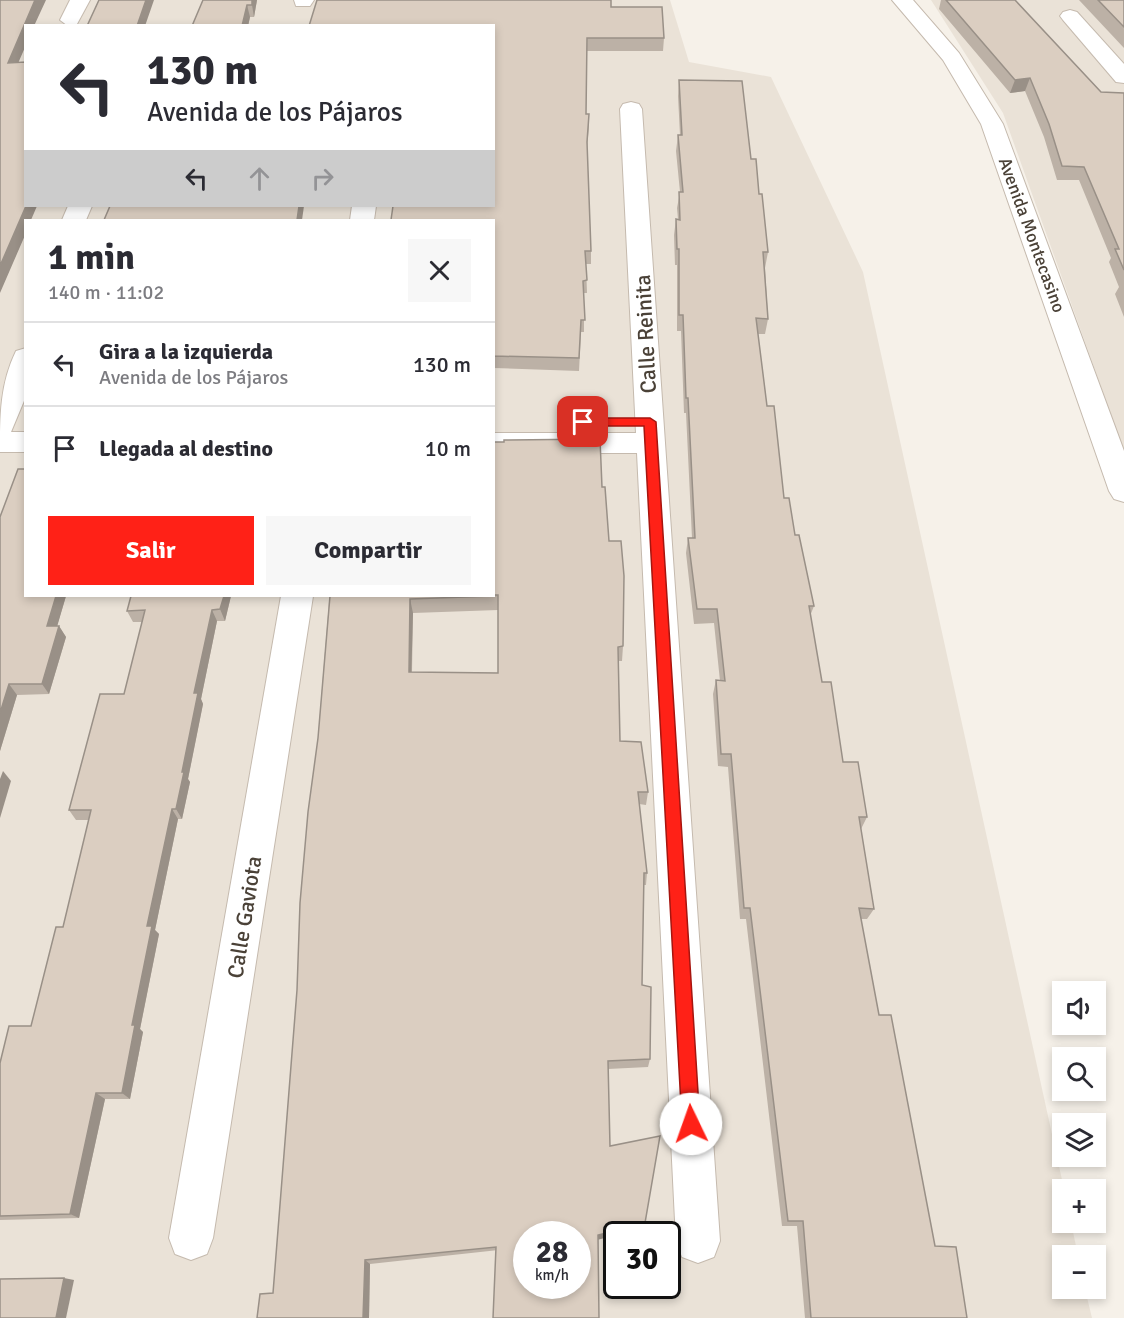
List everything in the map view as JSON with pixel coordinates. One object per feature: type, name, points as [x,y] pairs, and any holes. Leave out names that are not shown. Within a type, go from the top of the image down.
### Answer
[{"type":"street","points":[[70,20],[80,0]]},
{"type":"street","name":"Avenida Montecasino","points":[[902,0],[952,57],[992,124],[1124,491]]},
{"type":"street","points":[[1070,16],[1124,77]]},
{"type":"street","name":"Calle Reinita","points":[[631,109],[698,1241]]},
{"type":"street","points":[[24,364],[6,426],[24,440]]},
{"type":"street","points":[[495,422],[650,433]]},
{"type":"street","points":[[495,443],[650,433]]},
{"type":"street","name":"Calle Gaviota","points":[[191,1238],[297,597]]},
{"type":"shaded area","points":[[0,0],[670,0],[689,62],[771,77],[863,272],[1052,1134],[1052,1167],[1059,1167],[1062,1179],[1052,1179],[1052,1233],[1073,1233],[1076,1245],[1052,1245],[1052,1299],[1087,1299],[1092,1318],[0,1318]]},
{"type":"shaded area","points":[[931,0],[1124,0],[1124,451],[1003,113]]},
{"type":"building","points":[[0,0],[35,0],[8,63],[24,62],[26,207],[0,266]]},
{"type":"building","points":[[99,0],[146,0],[138,24],[88,24]]},
{"type":"building","points":[[203,0],[252,0],[252,5],[247,5],[242,24],[193,24]]},
{"type":"building","points":[[317,0],[611,0],[611,7],[662,7],[664,38],[587,38],[586,114],[589,114],[587,142],[591,251],[585,251],[587,280],[583,281],[585,320],[581,320],[579,358],[495,356],[495,219],[391,219],[393,207],[495,207],[495,24],[310,24]]},
{"type":"building","points":[[946,0],[1015,0],[1101,92],[1124,93],[1124,270],[1115,249],[1119,249],[1084,167],[1062,166],[1049,124],[1030,78],[1015,80]]},
{"type":"building","points":[[1098,0],[1124,0],[1124,27]]},
{"type":"building","points":[[679,80],[742,81],[751,159],[756,159],[768,252],[763,252],[768,319],[756,318],[767,406],[774,406],[784,498],[789,498],[795,535],[799,535],[814,606],[809,606],[822,682],[831,682],[843,762],[858,762],[867,817],[859,817],[874,909],[859,908],[879,1015],[891,1015],[935,1246],[956,1247],[967,1318],[811,1318],[803,1221],[788,1221],[750,908],[744,908],[731,754],[721,754],[716,680],[725,681],[717,609],[697,609],[688,538],[695,538],[683,315],[679,315],[679,249],[677,249],[676,219],[680,220],[679,192],[683,192],[678,135],[682,135]]},
{"type":"building","points":[[110,207],[299,207],[297,219],[104,219]]},
{"type":"building","points":[[600,439],[602,487],[605,487],[609,541],[621,541],[624,576],[623,646],[618,647],[620,741],[641,742],[648,792],[638,792],[647,873],[644,873],[642,985],[651,987],[650,1059],[608,1061],[610,1146],[660,1136],[645,1221],[603,1221],[603,1234],[598,1235],[599,1318],[493,1318],[496,1247],[365,1260],[363,1318],[257,1318],[260,1294],[273,1293],[297,990],[300,903],[308,812],[318,738],[330,597],[465,597],[410,599],[409,672],[498,673],[498,595],[495,595],[495,442]]},
{"type":"building","points":[[18,469],[24,469],[24,597],[56,597],[47,626],[59,626],[42,684],[9,684],[0,713],[0,517]]},
{"type":"building","points":[[131,597],[224,597],[220,609],[212,610],[194,693],[198,693],[182,772],[184,772],[176,809],[172,809],[147,926],[152,926],[132,1025],[135,1025],[122,1093],[96,1093],[70,1214],[0,1216],[0,1063],[9,1026],[31,1026],[56,927],[63,927],[91,810],[69,810],[100,694],[124,694],[145,610],[127,611]]},
{"type":"building","points":[[64,1278],[56,1318],[0,1318],[0,1279]]},
{"type":"route","points":[[583,422],[650,422],[691,1124]]}]
